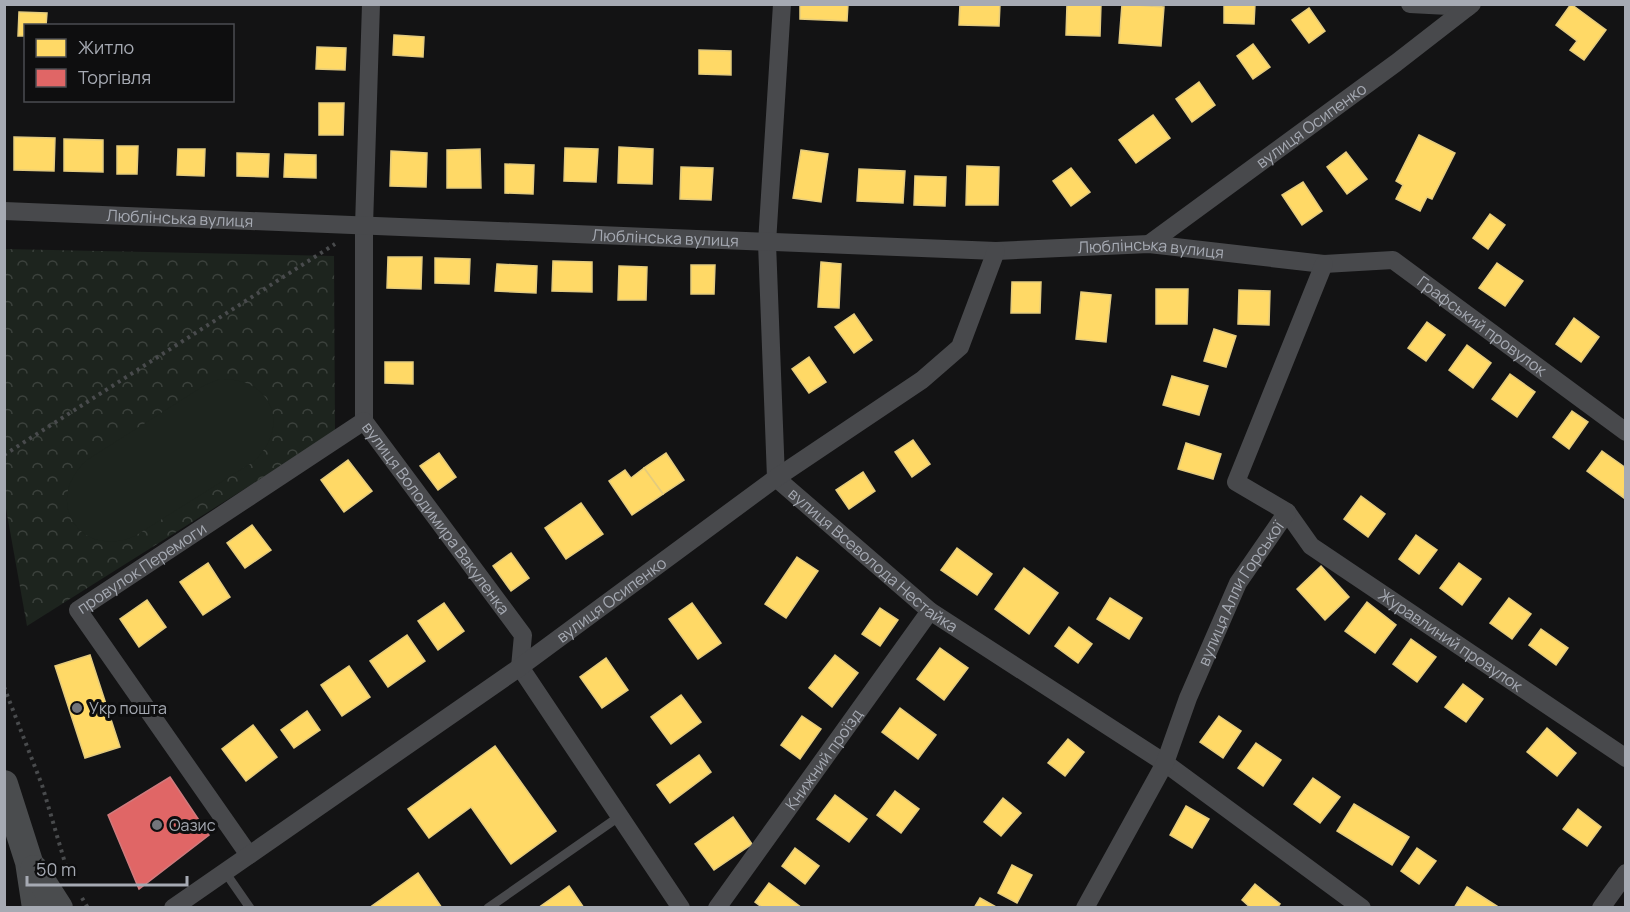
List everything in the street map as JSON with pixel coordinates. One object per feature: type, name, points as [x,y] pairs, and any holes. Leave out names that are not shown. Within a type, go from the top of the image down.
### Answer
[{"type":"main road","points":[[4,784],[29,862],[36,908]]},
{"type":"main road","points":[[29,862],[69,899]]},
{"type":"street","name":"вулиця Володимира Вакуленка","points":[[371,4],[364,226],[364,421],[523,635],[520,667]]},
{"type":"street","name":"вулиця Всеволода Нестайка","points":[[782,4],[767,243],[776,478],[930,611],[1165,762],[1361,907]]},
{"type":"street","points":[[1410,4],[1470,6]]},
{"type":"street","name":"вулиця Осипенко","points":[[1149,244],[1470,6]]},
{"type":"street","name":"Люблінська вулиця","points":[[4,211],[996,251],[1149,244],[1324,264]]},
{"type":"street","name":"вулиця Осипенко","points":[[173,908],[520,667],[776,478],[922,380],[960,347],[996,251]]},
{"type":"street","name":"Графський провулок","points":[[1324,264],[1393,260],[1626,432]]},
{"type":"street","name":"вулиця Алли Горської","points":[[1085,908],[1165,762],[1188,698],[1238,583],[1287,512],[1236,482],[1324,264]]},
{"type":"street","name":"провулок Перемоги","points":[[249,855],[78,610],[364,421]]},
{"type":"street","name":"Журавлиний провулок","points":[[1287,512],[1311,546],[1626,758]]},
{"type":"street","name":"Книжний проїзд","points":[[717,908],[930,611]]},
{"type":"street","points":[[520,667],[681,908]]},
{"type":"street","points":[[1601,908],[1626,873]]},
{"type":"lane","points":[[488,908],[499,904],[620,816]]},
{"type":"lane","points":[[225,872],[250,908]]},
{"type":"path","points":[[4,456],[364,226]]},
{"type":"path","points":[[4,687],[42,785],[73,882]]},
{"type":"path","points":[[69,899],[88,908]]},
{"type":"green space","points":[[4,249],[334,256],[335,432],[27,626],[5,503]]},
{"type":"green space","points":[[220,379],[253,386],[264,395],[271,407],[272,434],[265,448],[253,462],[135,536],[115,541],[98,540],[83,533],[73,522],[68,508],[68,492],[74,476],[87,460],[205,385]]},
{"type":"building: Житло","points":[[800,4],[848,4],[847,21],[800,19]]},
{"type":"building: Житло","points":[[960,4],[1000,4],[999,26],[959,25]]},
{"type":"building: Житло","points":[[1067,4],[1101,4],[1100,36],[1066,35]]},
{"type":"building: Житло","points":[[1122,4],[1164,7],[1161,46],[1119,43]]},
{"type":"building: Житло","points":[[1224,4],[1255,4],[1254,24],[1224,23]]},
{"type":"building: Житло","points":[[1571,4],[1606,30],[1584,60],[1570,50],[1577,41],[1556,25]]},
{"type":"building: Житло","points":[[1309,8],[1325,31],[1309,43],[1292,20]]},
{"type":"building: Житло","points":[[19,12],[47,13],[46,24],[24,24],[24,36],[18,36]]},
{"type":"building: Житло","points":[[394,35],[424,37],[423,57],[393,55]]},
{"type":"building: Житло","points":[[1253,44],[1270,67],[1253,79],[1237,56]]},
{"type":"building: Житло","points":[[317,47],[346,48],[345,70],[316,69]]},
{"type":"building: Житло","points":[[699,50],[731,51],[731,75],[699,74]]},
{"type":"building: Житло","points":[[1199,82],[1215,105],[1192,122],[1176,99]]},
{"type":"building: Житло","points":[[319,103],[344,103],[343,135],[319,135]]},
{"type":"building: Житло","points":[[1153,115],[1170,138],[1136,163],[1119,140]]},
{"type":"building: Житло","points":[[1419,135],[1455,153],[1432,199],[1427,197],[1420,211],[1396,199],[1403,185],[1396,181]]},
{"type":"building: Житло","points":[[14,137],[55,138],[54,171],[14,170]]},
{"type":"building: Житло","points":[[64,139],[103,140],[103,172],[64,171]]},
{"type":"building: Житло","points":[[117,146],[138,146],[137,174],[117,174]]},
{"type":"building: Житло","points":[[619,147],[653,149],[652,184],[618,183]]},
{"type":"building: Житло","points":[[565,148],[598,149],[596,182],[564,181]]},
{"type":"building: Житло","points":[[178,149],[205,149],[204,176],[177,175]]},
{"type":"building: Житло","points":[[480,149],[481,188],[447,188],[447,150]]},
{"type":"building: Житло","points":[[801,150],[828,154],[821,202],[793,198]]},
{"type":"building: Житло","points":[[391,151],[427,153],[426,187],[390,186]]},
{"type":"building: Житло","points":[[1346,152],[1367,179],[1347,194],[1327,167]]},
{"type":"building: Житло","points":[[237,153],[269,154],[268,177],[237,176]]},
{"type":"building: Житло","points":[[285,154],[316,155],[316,178],[284,177]]},
{"type":"building: Житло","points":[[505,164],[534,165],[533,194],[505,193]]},
{"type":"building: Житло","points":[[967,166],[999,167],[998,205],[966,205]]},
{"type":"building: Житло","points":[[681,167],[713,168],[711,200],[680,199]]},
{"type":"building: Житло","points":[[1071,168],[1090,192],[1071,206],[1053,181]]},
{"type":"building: Житло","points":[[859,169],[905,171],[903,203],[857,201]]},
{"type":"building: Житло","points":[[915,176],[946,177],[945,206],[914,205]]},
{"type":"building: Житло","points":[[1303,182],[1322,211],[1302,225],[1282,195]]},
{"type":"building: Житло","points":[[1490,214],[1505,225],[1488,249],[1473,238]]},
{"type":"building: Житло","points":[[388,257],[422,257],[421,289],[387,288]]},
{"type":"building: Житло","points":[[435,258],[470,259],[469,284],[435,283]]},
{"type":"building: Житло","points":[[553,261],[592,262],[592,292],[552,291]]},
{"type":"building: Житло","points":[[821,262],[841,264],[839,308],[818,307]]},
{"type":"building: Житло","points":[[1497,263],[1523,281],[1505,306],[1479,288]]},
{"type":"building: Житло","points":[[497,264],[537,266],[536,293],[495,291]]},
{"type":"building: Житло","points":[[691,265],[715,265],[714,294],[691,294]]},
{"type":"building: Житло","points":[[619,266],[647,267],[646,300],[618,300]]},
{"type":"building: Житло","points":[[1012,282],[1041,282],[1040,313],[1011,313]]},
{"type":"building: Житло","points":[[1156,289],[1188,289],[1187,324],[1156,324]]},
{"type":"building: Житло","points":[[1239,290],[1270,291],[1269,325],[1238,324]]},
{"type":"building: Житло","points":[[1081,292],[1111,295],[1106,342],[1076,339]]},
{"type":"building: Житло","points":[[854,314],[872,340],[854,353],[835,327]]},
{"type":"building: Житло","points":[[1574,318],[1599,337],[1581,362],[1556,344]]},
{"type":"building: Житло","points":[[1427,322],[1445,335],[1426,361],[1408,348]]},
{"type":"building: Житло","points":[[1214,329],[1236,336],[1226,367],[1204,361]]},
{"type":"building: Житло","points":[[1467,345],[1491,363],[1473,388],[1449,370]]},
{"type":"building: Житло","points":[[809,357],[826,382],[809,393],[792,369]]},
{"type":"building: Житло","points":[[385,362],[413,362],[413,384],[385,383]]},
{"type":"building: Житло","points":[[1510,374],[1535,392],[1517,417],[1492,399]]},
{"type":"building: Житло","points":[[1172,376],[1208,386],[1199,415],[1163,405]]},
{"type":"building: Житло","points":[[1572,411],[1588,422],[1569,449],[1553,437]]},
{"type":"building: Житло","points":[[913,440],[930,464],[912,477],[895,452]]},
{"type":"building: Житло","points":[[1186,443],[1221,454],[1213,479],[1178,469]]},
{"type":"building: Житло","points":[[1602,451],[1626,468],[1624,498],[1587,471]]},
{"type":"building: Житло","points":[[439,453],[456,477],[438,490],[420,466]]},
{"type":"building: Житло","points":[[666,453],[684,480],[663,494],[644,468]]},
{"type":"building: Житло","points":[[348,460],[372,491],[344,512],[321,480]]},
{"type":"building: Житло","points":[[644,468],[663,494],[632,515],[609,481],[625,470],[631,478]]},
{"type":"building: Житло","points":[[863,472],[875,491],[849,509],[836,490]]},
{"type":"building: Житло","points":[[1361,496],[1385,514],[1368,537],[1344,519]]},
{"type":"building: Житло","points":[[581,503],[603,534],[566,559],[545,528]]},
{"type":"building: Житло","points":[[252,525],[271,550],[245,568],[227,543]]},
{"type":"building: Житло","points":[[1416,535],[1437,550],[1419,574],[1399,559]]},
{"type":"building: Житло","points":[[957,548],[992,574],[977,595],[941,570]]},
{"type":"building: Житло","points":[[511,553],[529,578],[511,591],[493,566]]},
{"type":"building: Житло","points":[[797,557],[818,571],[786,618],[765,604]]},
{"type":"building: Житло","points":[[208,563],[230,597],[203,615],[180,582]]},
{"type":"building: Житло","points":[[1459,563],[1481,579],[1462,605],[1440,588]]},
{"type":"building: Житло","points":[[1321,566],[1349,597],[1325,620],[1297,589]]},
{"type":"building: Житло","points":[[1024,568],[1058,593],[1029,634],[995,609]]},
{"type":"building: Житло","points":[[1110,598],[1142,618],[1129,639],[1097,619]]},
{"type":"building: Житло","points":[[1509,598],[1531,614],[1512,639],[1490,623]]},
{"type":"building: Житло","points":[[147,600],[166,627],[139,647],[120,619]]},
{"type":"building: Житло","points":[[1367,602],[1396,625],[1375,653],[1345,631]]},
{"type":"building: Житло","points":[[444,603],[464,631],[438,650],[418,621]]},
{"type":"building: Житло","points":[[692,603],[721,643],[698,659],[669,619]]},
{"type":"building: Житло","points":[[880,608],[898,620],[880,646],[862,634]]},
{"type":"building: Житло","points":[[1069,627],[1092,644],[1078,663],[1055,646]]},
{"type":"building: Житло","points":[[1541,629],[1568,648],[1556,665],[1529,645]]},
{"type":"building: Житло","points":[[407,635],[425,661],[388,687],[370,661]]},
{"type":"building: Житло","points":[[1411,639],[1436,657],[1417,682],[1393,664]]},
{"type":"building: Житло","points":[[940,648],[968,668],[944,700],[917,679]]},
{"type":"building: Житло","name":"Укр пошта","points":[[90,655],[120,747],[85,758],[55,666]]},
{"type":"building: Житло","points":[[835,655],[858,673],[832,707],[809,688]]},
{"type":"building: Житло","points":[[606,658],[628,690],[602,708],[580,677]]},
{"type":"building: Житло","points":[[349,666],[370,697],[342,716],[321,685]]},
{"type":"building: Житло","points":[[1463,684],[1483,699],[1466,722],[1445,707]]},
{"type":"building: Житло","points":[[681,695],[701,722],[671,744],[651,717]]},
{"type":"building: Житло","points":[[900,708],[936,735],[918,759],[882,732]]},
{"type":"building: Житло","points":[[307,711],[320,730],[294,748],[281,730]]},
{"type":"building: Житло","points":[[802,716],[821,729],[800,759],[781,745]]},
{"type":"building: Житло","points":[[1219,716],[1241,731],[1223,758],[1200,742]]},
{"type":"building: Житло","points":[[253,725],[277,757],[246,781],[222,749]]},
{"type":"building: Житло","points":[[1547,728],[1576,753],[1557,776],[1527,752]]},
{"type":"building: Житло","points":[[1068,739],[1084,752],[1065,776],[1048,763]]},
{"type":"building: Житло","points":[[1256,743],[1281,760],[1263,786],[1238,768]]},
{"type":"building: Житло","points":[[495,746],[556,831],[511,864],[471,807],[429,838],[408,809]]},
{"type":"building: Житло","points":[[699,755],[711,772],[670,803],[657,785]]},
{"type":"building: Житло","points":[[1313,778],[1340,797],[1320,823],[1294,804]]},
{"type":"building: Житло","points":[[895,791],[919,809],[901,833],[877,815]]},
{"type":"building: Житло","points":[[835,795],[867,819],[849,842],[817,819]]},
{"type":"building: Житло","points":[[1003,798],[1021,813],[1001,836],[984,822]]},
{"type":"building: Житло","points":[[1354,804],[1409,837],[1392,865],[1337,831]]},
{"type":"building: Житло","points":[[1186,806],[1209,819],[1192,848],[1170,835]]},
{"type":"building: Житло","points":[[1578,809],[1601,827],[1587,846],[1563,829]]},
{"type":"building: Житло","points":[[733,817],[752,844],[714,870],[695,844]]},
{"type":"building: Житло","points":[[795,848],[819,866],[805,884],[782,866]]},
{"type":"building: Житло","points":[[1417,848],[1436,861],[1419,884],[1401,871]]},
{"type":"building: Житло","points":[[1012,865],[1032,875],[1017,903],[998,893]]},
{"type":"building: Житло","points":[[418,873],[442,908],[369,908]]},
{"type":"building: Житло","points":[[769,883],[802,908],[763,908],[755,902]]},
{"type":"building: Житло","points":[[1255,884],[1280,904],[1277,908],[1251,908],[1242,900]]},
{"type":"building: Житло","points":[[569,886],[584,908],[538,908]]},
{"type":"building: Житло","points":[[1467,887],[1500,908],[1454,908]]},
{"type":"building: Житло","points":[[980,898],[998,908],[974,908]]},
{"type":"building: Торгівля","name":"Оазис","points":[[170,777],[209,835],[139,889],[108,815]]},
{"type":"place","name":"Укр пошта","points":[[77,708]]},
{"type":"place","name":"Оазис","points":[[157,825]]}]
